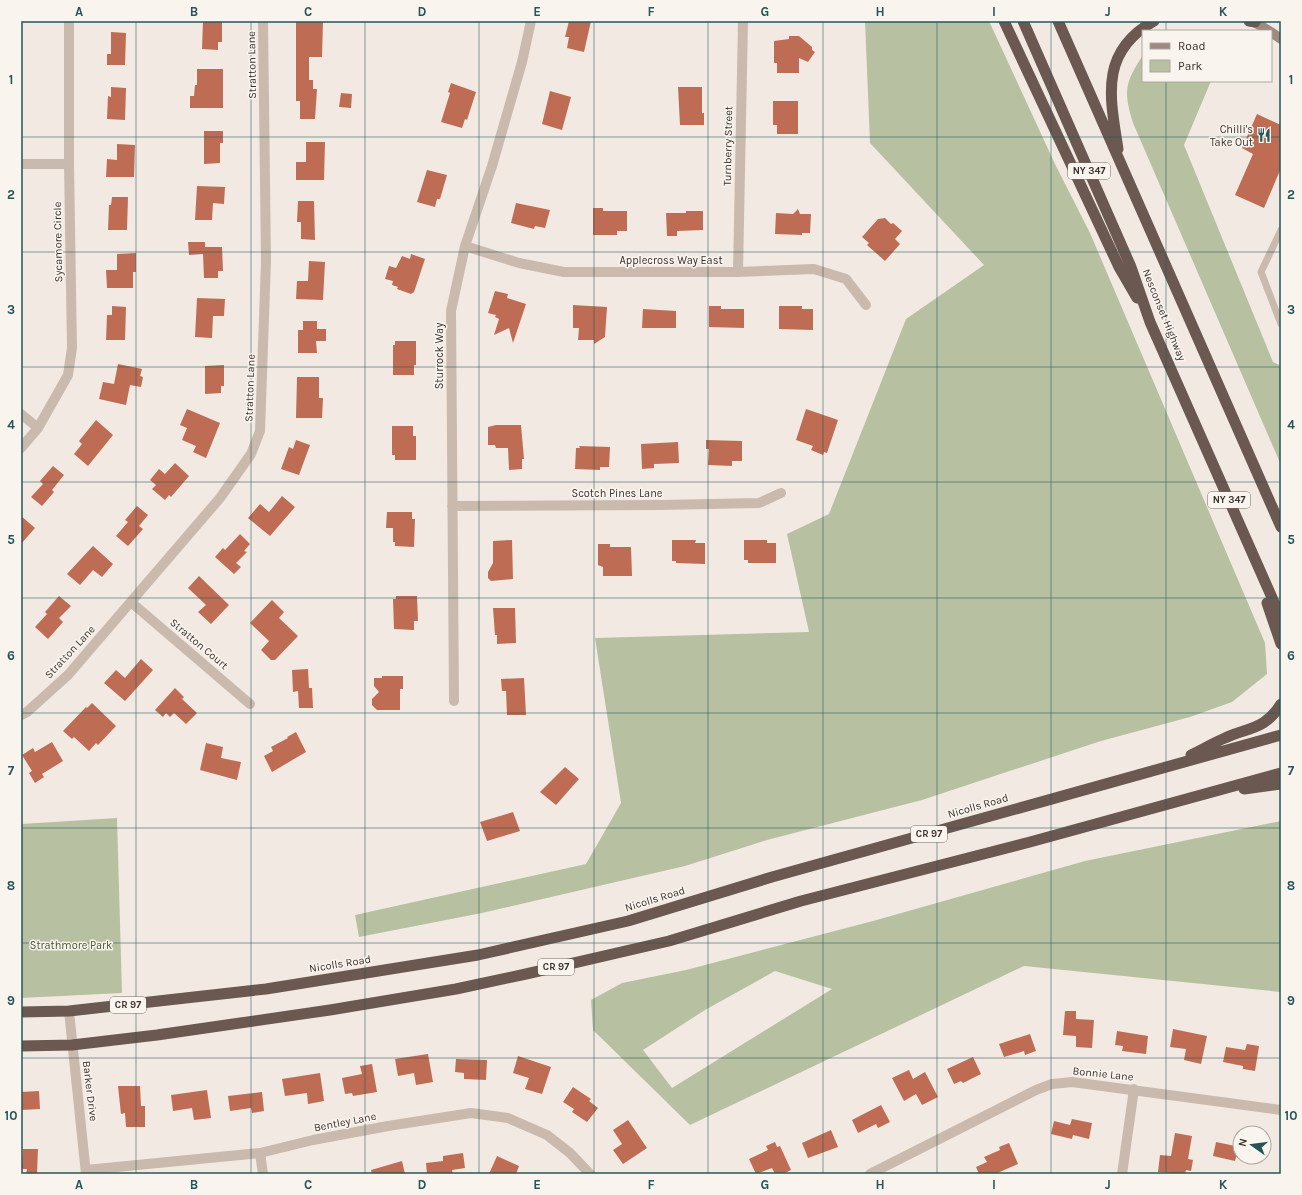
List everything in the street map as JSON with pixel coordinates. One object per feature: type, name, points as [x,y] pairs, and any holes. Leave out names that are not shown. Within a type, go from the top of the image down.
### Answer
[{"type":"highway","points":[[1004,21],[1119,267],[1150,322]]},
{"type":"highway","name":"Nesconset Highway","points":[[1022,21],[1131,267],[1150,322],[1281,618]]},
{"type":"highway","name":"Nesconset Highway","points":[[1058,21],[1281,527]]},
{"type":"highway","points":[[1121,165],[1110,98],[1112,75],[1124,48],[1137,32],[1154,21]]},
{"type":"highway","points":[[1247,540],[1281,644]]},
{"type":"highway","points":[[1167,767],[1226,738],[1262,725],[1272,716],[1281,704]]},
{"type":"highway","name":"Nicolls Road","points":[[21,1012],[69,1011],[266,989],[478,955],[628,921],[772,877],[1281,735]]},
{"type":"highway","name":"CR 97","points":[[21,1046],[72,1045],[157,1035],[330,1010],[526,974],[669,941],[800,901],[1030,842],[1281,773]]},
{"type":"highway","points":[[1208,793],[1281,784]]},
{"type":"main road","points":[[1252,21],[1267,30]]},
{"type":"main road","points":[[1272,33],[1281,39]]},
{"type":"street","name":"Sycamore Circle","points":[[21,448],[38,428],[68,375],[72,348],[68,21]]},
{"type":"street","name":"Stratton Lane","points":[[21,715],[32,708],[68,675],[132,603],[220,498],[251,454],[260,432],[266,261],[263,21]]},
{"type":"street","name":"Sturrock Way","points":[[454,701],[451,311],[465,246],[494,158],[522,62],[531,21]]},
{"type":"street","name":"Turnberry Street","points":[[738,272],[743,21]]},
{"type":"street","points":[[21,164],[69,164]]},
{"type":"street","name":"Applecross Way East","points":[[465,246],[519,263],[564,272],[738,272],[814,270],[846,279],[866,305]]},
{"type":"street","points":[[21,414],[38,428]]},
{"type":"street","name":"Scotch Pines Lane","points":[[452,506],[661,506],[759,503],[781,494]]},
{"type":"street","name":"Stratton Court","points":[[132,603],[250,704]]},
{"type":"street","name":"Barker Drive","points":[[69,1011],[86,1172]]},
{"type":"street","name":"Bonnie Lane","points":[[870,1174],[1036,1090],[1052,1084],[1072,1082],[1134,1089],[1281,1110]]},
{"type":"street","points":[[1122,1174],[1134,1089]]},
{"type":"street","name":"Bentley Lane","points":[[86,1172],[260,1153],[388,1126],[471,1113],[508,1118],[547,1135],[570,1153],[590,1174]]},
{"type":"street","points":[[260,1153],[263,1174]]},
{"type":"lane","points":[[1281,230],[1261,272],[1281,324]]},
{"type":"green space","points":[[865,21],[989,21],[1055,164],[1090,233],[1265,643],[1267,674],[1232,702],[1190,717],[1101,741],[922,800],[767,840],[685,866],[482,913],[359,937],[355,915],[586,864],[621,803],[595,638],[809,632],[787,534],[829,514],[906,319],[984,265],[870,143]]},
{"type":"green space","points":[[1142,57],[1142,82],[1211,82],[1184,145],[1273,362],[1281,366],[1281,465],[1133,123],[1127,94],[1129,80]]},
{"type":"green space","name":"Strathmore Park","points":[[117,818],[122,993],[21,998],[21,824]]},
{"type":"green space","points":[[1281,821],[1281,992],[1024,966],[690,1125],[593,1030],[591,1000],[622,983],[686,970],[873,921],[1085,861]],"holes":[[[775,971],[832,989],[672,1088],[643,1050],[705,1010]]]},
{"type":"building","points":[[203,21],[222,21],[222,42],[218,42],[218,50],[202,49]]},
{"type":"building","points":[[296,21],[323,21],[322,57],[309,57],[309,80],[313,80],[313,89],[317,89],[315,119],[300,119],[300,101],[296,101]]},
{"type":"building","points":[[569,21],[591,21],[584,52],[567,48],[569,37],[565,37]]},
{"type":"building","points":[[111,32],[126,33],[125,65],[107,65],[107,54],[111,54]]},
{"type":"building","points":[[789,36],[799,36],[812,47],[812,50],[815,52],[808,62],[799,58],[799,73],[777,73],[777,63],[774,63],[774,41],[789,39]]},
{"type":"building","points":[[197,69],[223,69],[223,108],[190,108],[190,96],[194,96],[195,85],[197,85]]},
{"type":"building","points":[[451,83],[476,92],[467,120],[465,119],[462,128],[441,122],[450,93],[448,92]]},
{"type":"building","points":[[111,87],[126,88],[125,120],[107,119],[108,96],[111,97]]},
{"type":"building","points":[[678,87],[702,87],[702,113],[704,113],[704,125],[680,125]]},
{"type":"building","points":[[550,91],[571,97],[562,130],[542,124]]},
{"type":"building","points":[[341,93],[352,94],[351,108],[339,107]]},
{"type":"building","points":[[773,101],[798,101],[798,134],[777,134],[777,125],[773,125]]},
{"type":"building","points":[[1257,114],[1281,125],[1281,168],[1264,208],[1235,195],[1253,154],[1242,148]]},
{"type":"building","points":[[204,131],[223,131],[223,143],[220,143],[220,163],[204,164]]},
{"type":"building","points":[[306,142],[325,142],[324,180],[296,180],[296,162],[306,162]]},
{"type":"building","points":[[117,144],[135,145],[134,177],[106,177],[107,159],[117,160]]},
{"type":"building","points":[[427,170],[447,175],[440,199],[437,199],[435,207],[417,202]]},
{"type":"building","points":[[197,186],[225,187],[224,204],[213,203],[212,220],[195,220]]},
{"type":"building","points":[[112,197],[128,197],[127,230],[108,230],[109,205],[111,205]]},
{"type":"building","points":[[298,201],[314,201],[315,240],[301,239],[301,222],[297,222]]},
{"type":"building","points":[[516,203],[550,210],[545,228],[535,226],[534,229],[511,223]]},
{"type":"building","points":[[593,208],[603,208],[603,211],[627,211],[627,231],[617,231],[617,235],[593,235]]},
{"type":"building","points":[[798,209],[800,214],[811,214],[810,233],[802,233],[802,235],[775,234],[776,213],[793,214]]},
{"type":"building","points":[[686,211],[703,211],[703,230],[677,231],[677,236],[667,236],[666,213],[686,213]]},
{"type":"building","points":[[885,218],[902,231],[895,239],[900,244],[885,261],[867,245],[869,243],[862,237],[878,219]]},
{"type":"building","points":[[188,242],[205,242],[205,247],[222,247],[223,271],[218,271],[218,278],[204,278],[203,254],[189,255]]},
{"type":"building","points":[[136,253],[136,272],[133,272],[133,288],[107,288],[106,270],[117,270],[117,254]]},
{"type":"building","points":[[411,254],[425,259],[414,292],[411,294],[397,289],[398,287],[392,285],[393,281],[385,279],[389,266],[396,268],[402,256],[410,259]]},
{"type":"building","points":[[309,261],[325,262],[323,300],[296,299],[297,281],[308,281]]},
{"type":"building","points":[[495,291],[508,294],[507,298],[526,304],[513,343],[509,328],[494,335],[499,319],[495,317],[496,315],[488,313]]},
{"type":"building","points":[[197,298],[225,299],[224,316],[213,316],[212,338],[195,337]]},
{"type":"building","points":[[573,305],[607,307],[605,337],[594,344],[594,340],[578,340],[579,328],[573,328]]},
{"type":"building","points":[[112,306],[126,307],[125,340],[106,340],[107,315],[112,315]]},
{"type":"building","points":[[709,306],[721,306],[721,309],[744,309],[744,328],[709,327]]},
{"type":"building","points":[[779,306],[802,306],[802,309],[813,309],[813,330],[779,329]]},
{"type":"building","points":[[643,309],[676,311],[676,328],[642,328]]},
{"type":"building","points":[[303,321],[317,321],[317,329],[326,329],[326,341],[316,341],[317,353],[298,353],[298,330],[303,330]]},
{"type":"building","points":[[395,341],[416,341],[416,365],[414,365],[414,375],[393,375],[393,345],[395,345]]},
{"type":"building","points":[[118,364],[142,369],[140,376],[143,377],[141,387],[130,385],[126,405],[99,399],[103,382],[114,384]]},
{"type":"building","points":[[224,365],[224,386],[221,386],[221,393],[205,394],[205,366]]},
{"type":"building","points":[[297,377],[319,377],[319,398],[323,398],[322,418],[296,418]]},
{"type":"building","points":[[187,409],[220,423],[206,458],[193,452],[196,446],[182,440],[187,428],[180,425]]},
{"type":"building","points":[[806,409],[838,420],[827,453],[824,452],[823,455],[811,450],[813,446],[796,440]]},
{"type":"building","points":[[96,420],[113,435],[88,466],[74,454],[82,444],[79,441]]},
{"type":"building","points":[[496,425],[521,425],[524,459],[522,459],[522,469],[509,470],[508,448],[496,448],[495,445],[488,445],[488,427]]},
{"type":"building","points":[[392,426],[413,426],[413,436],[416,436],[416,460],[395,460],[395,455],[392,455]]},
{"type":"building","points":[[296,440],[310,445],[299,475],[281,469],[289,447],[293,449]]},
{"type":"building","points":[[706,440],[742,441],[742,461],[732,461],[732,466],[708,465],[709,449],[706,449]]},
{"type":"building","points":[[678,442],[679,463],[654,464],[654,468],[642,469],[641,444]]},
{"type":"building","points":[[579,446],[610,447],[609,467],[600,467],[600,470],[575,469],[576,448],[580,448]]},
{"type":"building","points":[[175,463],[189,476],[171,497],[169,495],[165,500],[152,489],[156,485],[150,480],[159,469],[165,474]]},
{"type":"building","points":[[53,466],[64,475],[52,490],[54,492],[42,506],[31,497],[43,484],[40,481]]},
{"type":"building","points":[[282,496],[295,507],[270,536],[248,518],[260,504],[269,512]]},
{"type":"building","points":[[137,506],[148,515],[139,526],[143,529],[128,546],[116,536],[128,522],[125,520]]},
{"type":"building","points":[[387,512],[412,512],[412,519],[415,519],[414,547],[395,546],[395,542],[393,542],[393,528],[386,528]]},
{"type":"building","points":[[21,516],[35,528],[21,544]]},
{"type":"building","points":[[240,534],[250,544],[244,551],[247,552],[236,563],[241,567],[234,574],[215,557],[223,548],[225,550]]},
{"type":"building","points":[[512,540],[513,579],[491,581],[488,578],[488,572],[493,563],[493,541]]},
{"type":"building","points":[[672,540],[696,540],[695,543],[705,543],[705,564],[676,563],[676,561],[672,561]]},
{"type":"building","points":[[744,540],[767,540],[767,543],[776,543],[776,563],[748,563],[748,560],[744,560]]},
{"type":"building","points":[[598,544],[610,544],[610,547],[631,547],[632,576],[603,576],[603,567],[598,565]]},
{"type":"building","points":[[93,546],[113,564],[102,577],[93,570],[80,585],[67,574]]},
{"type":"building","points":[[199,576],[229,605],[211,624],[198,612],[206,605],[188,588]]},
{"type":"building","points":[[59,596],[71,606],[59,618],[63,622],[48,639],[35,627],[47,614],[45,612]]},
{"type":"building","points":[[396,596],[417,596],[418,621],[414,621],[414,630],[394,629],[393,599],[396,599]]},
{"type":"building","points":[[272,600],[284,612],[279,618],[298,636],[275,660],[271,660],[261,650],[269,641],[250,623]]},
{"type":"building","points":[[493,608],[515,608],[516,643],[497,644]]},
{"type":"building","points":[[141,659],[153,670],[125,701],[104,683],[116,670],[125,678]]},
{"type":"building","points":[[308,669],[309,688],[312,688],[313,708],[299,708],[298,691],[293,692],[292,670]]},
{"type":"building","points":[[382,676],[403,676],[403,689],[400,689],[400,710],[377,710],[372,705],[372,699],[379,692],[374,686],[374,678],[382,678]]},
{"type":"building","points":[[524,678],[526,715],[507,715],[506,691],[502,691],[501,679]]},
{"type":"building","points":[[175,688],[184,697],[182,699],[197,713],[186,724],[174,713],[170,717],[166,713],[163,717],[155,710]]},
{"type":"building","points":[[92,703],[116,726],[98,745],[96,743],[89,751],[74,737],[72,739],[63,731],[86,707],[87,708]]},
{"type":"building","points":[[296,732],[306,752],[272,772],[264,756],[273,751],[271,747]]},
{"type":"building","points":[[52,742],[63,761],[42,774],[44,777],[35,783],[29,773],[32,771],[22,755],[33,748],[35,752]]},
{"type":"building","points":[[206,743],[223,747],[221,758],[241,762],[237,780],[200,770]]},
{"type":"building","points":[[565,767],[579,779],[556,805],[540,792]]},
{"type":"building","points":[[513,812],[520,831],[487,841],[480,822]]},
{"type":"building","points":[[1065,1011],[1076,1011],[1076,1019],[1094,1020],[1092,1048],[1076,1047],[1076,1036],[1063,1035]]},
{"type":"building","points":[[1173,1029],[1207,1036],[1201,1064],[1184,1060],[1186,1049],[1170,1047]]},
{"type":"building","points":[[1117,1031],[1148,1036],[1146,1054],[1122,1051],[1123,1046],[1115,1045]]},
{"type":"building","points":[[1030,1034],[1036,1051],[1025,1055],[1024,1051],[1004,1057],[999,1044]]},
{"type":"building","points":[[1247,1044],[1259,1046],[1255,1071],[1243,1069],[1243,1066],[1223,1062],[1226,1047],[1245,1050]]},
{"type":"building","points":[[428,1054],[433,1082],[416,1085],[414,1073],[398,1076],[395,1059]]},
{"type":"building","points":[[518,1056],[551,1067],[542,1094],[525,1089],[529,1078],[513,1073]]},
{"type":"building","points":[[973,1057],[981,1074],[963,1083],[961,1081],[954,1084],[947,1069]]},
{"type":"building","points":[[456,1059],[487,1060],[486,1080],[464,1079],[464,1073],[455,1072]]},
{"type":"building","points":[[372,1064],[377,1092],[353,1096],[352,1093],[345,1094],[342,1078],[362,1074],[360,1066]]},
{"type":"building","points":[[909,1070],[913,1079],[925,1072],[938,1097],[922,1105],[916,1094],[904,1101],[892,1078]]},
{"type":"building","points":[[320,1073],[324,1101],[308,1104],[307,1093],[285,1096],[282,1079]]},
{"type":"building","points":[[118,1086],[140,1086],[141,1106],[145,1106],[145,1127],[126,1127],[125,1113],[121,1114]]},
{"type":"building","points":[[573,1087],[591,1099],[589,1101],[598,1108],[587,1122],[572,1112],[574,1109],[563,1102]]},
{"type":"building","points":[[207,1090],[211,1118],[194,1120],[192,1108],[173,1111],[171,1095]]},
{"type":"building","points":[[39,1091],[40,1109],[21,1110],[21,1092]]},
{"type":"building","points":[[262,1092],[264,1111],[252,1113],[251,1108],[230,1111],[228,1096]]},
{"type":"building","points":[[881,1105],[890,1122],[878,1128],[876,1124],[858,1133],[852,1120]]},
{"type":"building","points":[[1072,1119],[1092,1123],[1089,1139],[1073,1135],[1072,1139],[1051,1134],[1054,1121],[1070,1125]]},
{"type":"building","points":[[628,1120],[647,1148],[623,1164],[613,1150],[622,1144],[613,1130]]},
{"type":"building","points":[[831,1130],[838,1147],[808,1158],[802,1143]]},
{"type":"building","points":[[1175,1133],[1192,1136],[1188,1159],[1193,1160],[1191,1171],[1186,1170],[1185,1174],[1158,1172],[1160,1155],[1171,1156]]},
{"type":"building","points":[[775,1142],[777,1147],[780,1146],[791,1170],[783,1174],[775,1174],[772,1168],[756,1174],[749,1159],[768,1150],[766,1146]]},
{"type":"building","points":[[1216,1142],[1232,1145],[1232,1160],[1213,1156]]},
{"type":"building","points":[[1009,1143],[1018,1164],[995,1174],[979,1174],[976,1167],[987,1162],[984,1157],[1000,1150],[999,1147]]},
{"type":"building","points":[[23,1149],[38,1149],[37,1174],[26,1174],[27,1169],[22,1169]]},
{"type":"building","points":[[463,1153],[465,1168],[452,1170],[453,1174],[427,1174],[426,1163],[443,1161],[443,1156]]},
{"type":"building","points":[[497,1156],[519,1166],[516,1174],[489,1174]]},
{"type":"building","points":[[402,1161],[405,1174],[372,1174],[371,1170]]},
{"type":"place","name":"Chilli's Take Out","points":[[1264,135]]}]
